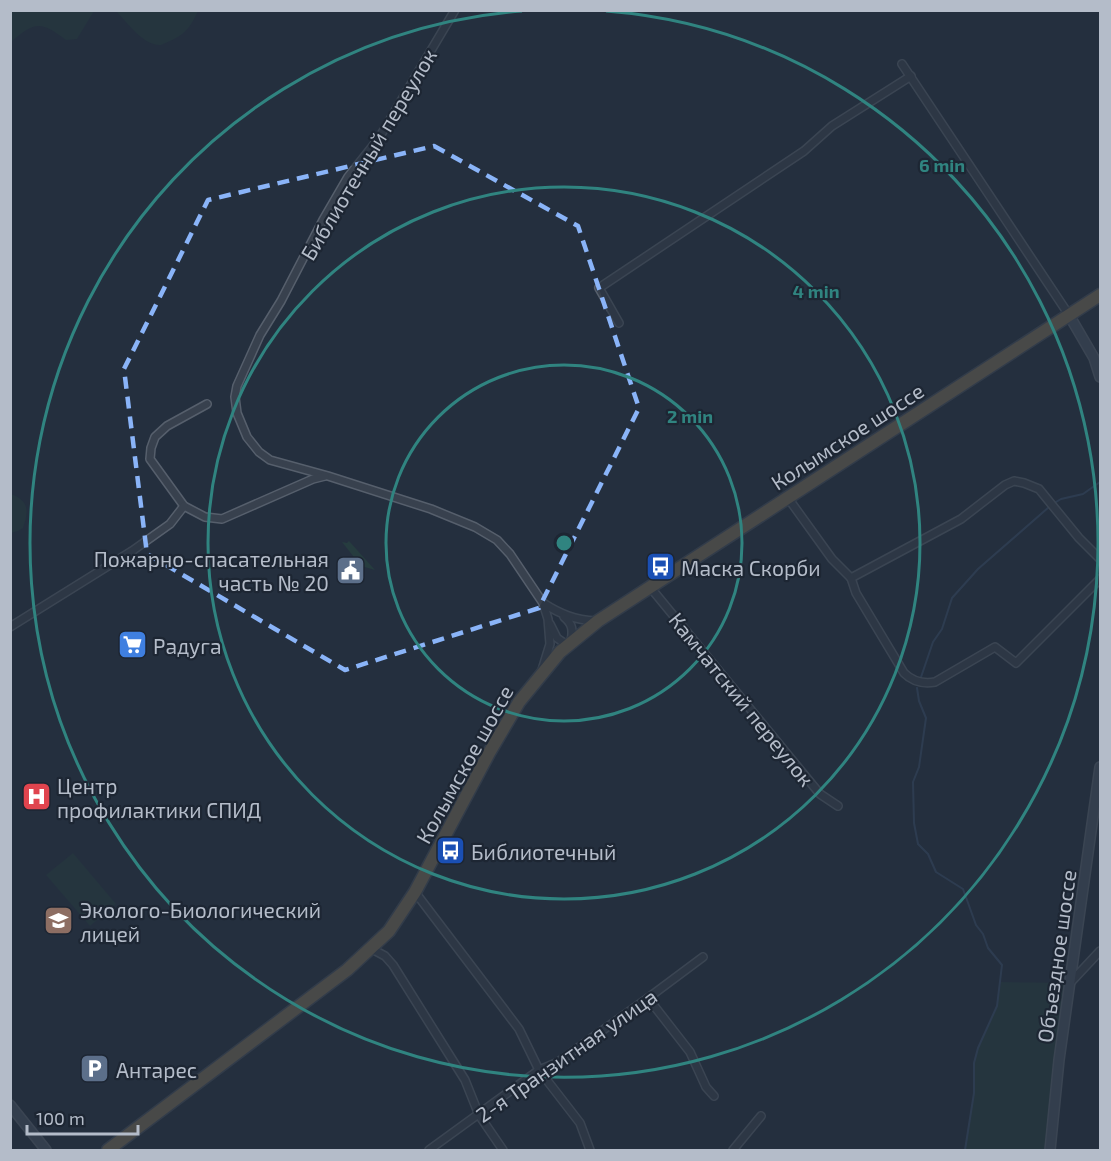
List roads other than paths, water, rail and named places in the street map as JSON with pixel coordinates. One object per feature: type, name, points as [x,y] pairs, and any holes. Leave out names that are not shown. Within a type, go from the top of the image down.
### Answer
[{"type":"highway","name":"Колымское шоссе","points":[[108,1150],[338,977],[372,949],[396,923],[416,892],[500,734],[524,695],[569,643],[598,621],[1101,295]]},
{"type":"street","name":"Библиотечный переулок","points":[[455,10],[379,138],[348,177],[281,301],[260,335],[237,386],[235,397],[237,413],[247,436],[270,460],[430,509],[487,533],[510,554],[543,603],[548,619],[550,644],[541,673]]},
{"type":"street","points":[[902,64],[1070,315],[1094,358],[1101,377]]},
{"type":"street","points":[[619,323],[598,288],[804,151],[832,126],[910,76]]},
{"type":"street","points":[[207,404],[167,426],[155,437],[151,448],[150,459],[184,506],[205,517],[222,519],[314,479],[328,476]]},
{"type":"street","points":[[851,578],[961,519],[1005,485],[1014,481],[1039,489],[1079,538],[1101,559]]},
{"type":"street","points":[[788,498],[832,559],[851,578],[856,593],[894,659],[909,678],[926,684],[935,682],[995,647],[1016,663],[1101,579]]},
{"type":"street","points":[[10,627],[170,524],[184,506]]},
{"type":"street","name":"Камчатский переулок","points":[[650,587],[820,794],[838,806]]},
{"type":"street","name":"Библиотечный переулок","points":[[543,603],[560,614],[580,620],[598,621]]},
{"type":"street","points":[[548,619],[557,638],[569,643],[573,631],[570,621],[560,614]]},
{"type":"street","name":"Объездное шоссе","points":[[1050,1150],[1070,983],[1101,767]]},
{"type":"street","points":[[416,892],[519,1029],[539,1070],[580,1123],[590,1150]]},
{"type":"street","points":[[372,949],[385,956],[393,964],[465,1080],[479,1115],[503,1150]]},
{"type":"street","points":[[1070,983],[1101,951]]},
{"type":"street","name":"2-я Транзитная улица","points":[[429,1150],[539,1070],[558,1062],[703,957]]},
{"type":"street","points":[[648,998],[690,1052],[706,1087],[714,1096]]},
{"type":"street","points":[[10,1105],[46,1150]]},
{"type":"street","points":[[733,1150],[762,1116]]},
{"type":"waterway","points":[[1056,502],[1083,494],[1100,482]]},
{"type":"waterway","points":[[920,680],[933,642],[942,629],[952,598],[978,569],[1049,507]]},
{"type":"waterway","points":[[917,688],[919,701],[926,718],[919,767],[913,782],[914,823],[918,844],[928,854],[936,872],[963,889],[976,925],[983,934],[988,948],[1002,965],[997,1006],[978,1048],[974,1063],[974,1093],[965,1150]]},
{"type":"place","name":"Маска Скорби","points":[[660,567]]},
{"type":"place","name":"Пожарно-спасательная часть № 20","points":[[350,570]]},
{"type":"place","name":"Радуга","points":[[132,645]]},
{"type":"place","name":"Центр профилактики СПИД","points":[[36,797]]},
{"type":"place","name":"Библиотечный","points":[[450,851]]},
{"type":"place","name":"Эколого-Биологический лицей","points":[[59,921]]},
{"type":"place","name":"Антарес","points":[[95,1069]]}]
